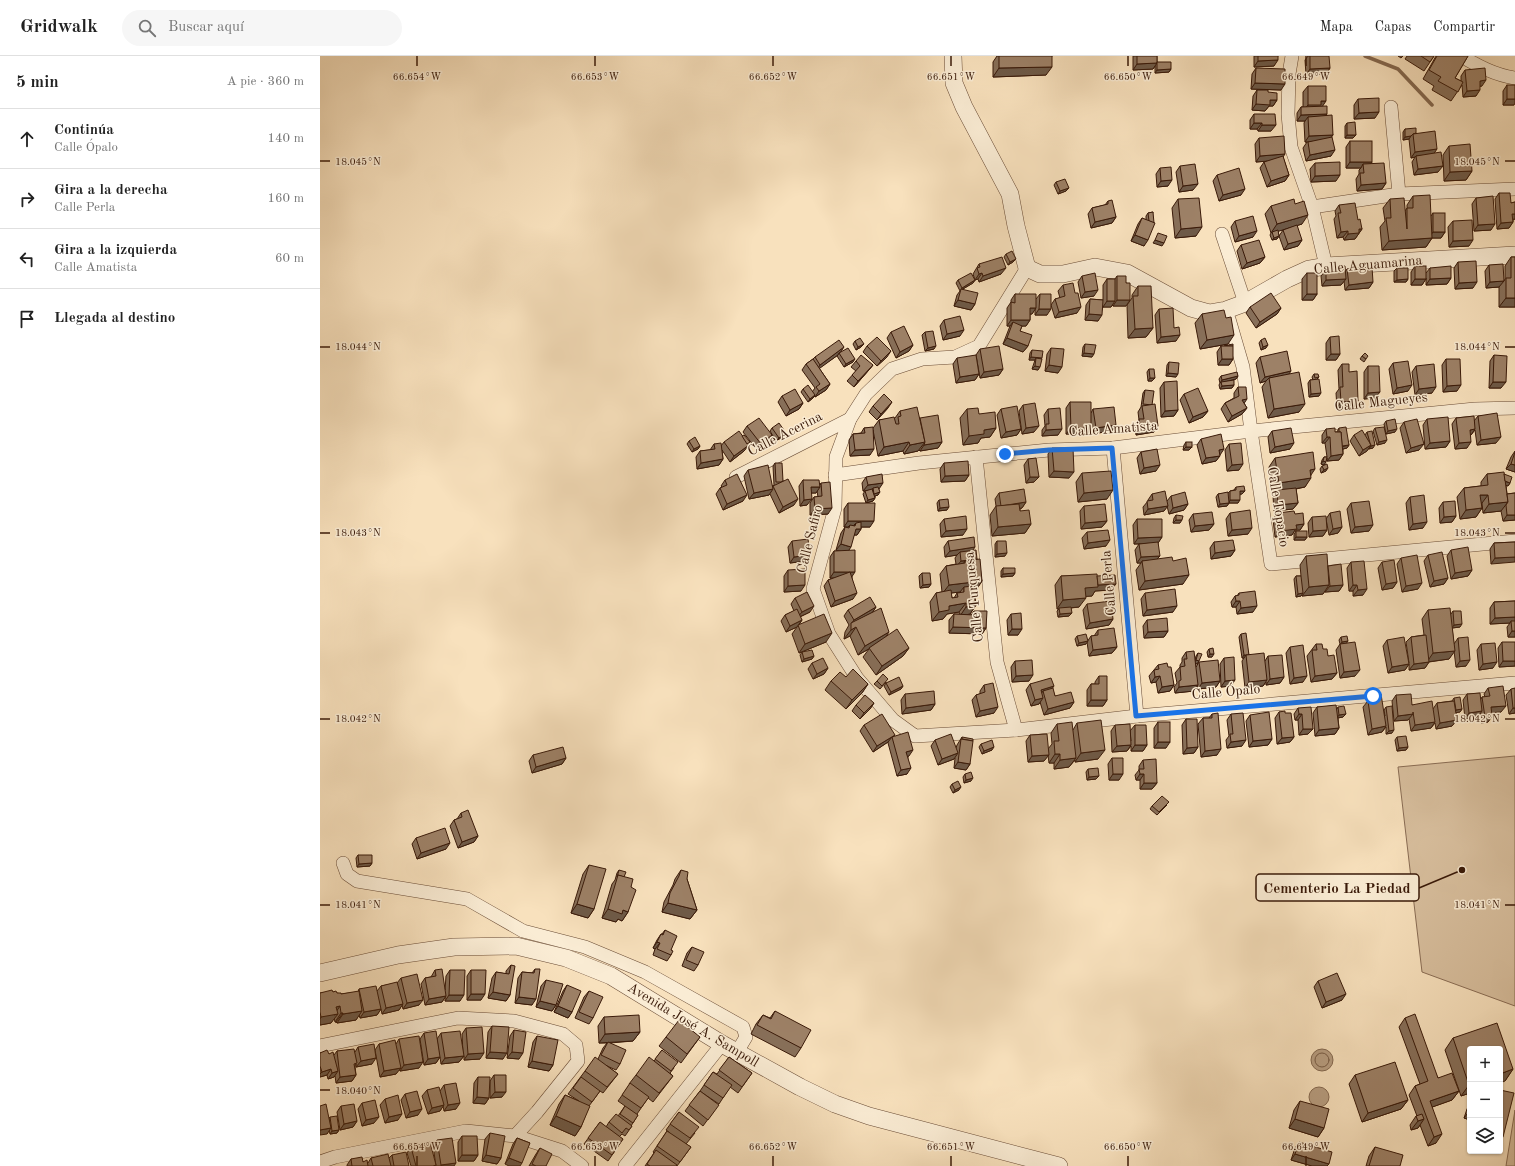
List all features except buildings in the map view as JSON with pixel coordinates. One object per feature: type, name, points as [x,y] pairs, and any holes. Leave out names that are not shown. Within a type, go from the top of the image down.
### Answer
[{"type":"street","points":[[953,56],[954,83],[964,107],[1010,194],[1016,226],[1027,268]]},
{"type":"street","points":[[1292,56],[1288,74],[1288,114],[1291,147],[1312,207],[1326,266]]},
{"type":"street","points":[[1461,56],[1481,68],[1515,78]]},
{"type":"street","points":[[1391,107],[1399,194]]},
{"type":"street","points":[[1312,207],[1399,194],[1515,189]]},
{"type":"street","points":[[1222,234],[1245,303]]},
{"type":"street","name":"Calle Aguamarina","points":[[1027,268],[1040,274],[1063,274],[1095,267],[1127,273],[1191,308],[1209,313],[1226,310],[1245,303],[1287,279],[1309,269],[1326,266],[1515,255]]},
{"type":"street","name":"Calle Safiro","points":[[940,735],[915,736],[894,720],[857,678],[829,634],[813,589],[835,508],[836,457],[850,420],[866,394],[892,370],[922,359],[955,357],[979,346],[1027,268]]},
{"type":"street","name":"Calle Topacio","points":[[1226,310],[1243,367],[1271,564],[1515,541]]},
{"type":"street","name":"Calle Magueyes","points":[[1251,431],[1475,409],[1515,408]]},
{"type":"street","name":"Calle Acerina","points":[[736,477],[850,420]]},
{"type":"street","name":"Calle Amatista","points":[[835,475],[919,463],[1049,450],[1112,448],[1251,431]]},
{"type":"street","name":"Calle Perla","points":[[1112,448],[1136,716]]},
{"type":"street","name":"Calle Turquesa","points":[[976,457],[997,662],[1016,730]]},
{"type":"street","name":"Calle Ópalo","points":[[940,735],[1016,730],[1136,716],[1515,684]]},
{"type":"street","points":[[343,863],[347,874],[357,881],[468,899],[523,931],[585,947],[644,972],[743,1027],[746,1037],[737,1052]]},
{"type":"street","name":"Avenida José A. Sampoll","points":[[320,973],[398,955],[454,947],[516,946],[566,958],[611,976],[722,1044],[800,1087],[836,1104],[869,1116],[1059,1166]]},
{"type":"street","points":[[320,1046],[458,1018],[514,1021],[563,1034],[576,1045],[578,1061],[537,1112],[515,1136]]},
{"type":"street","points":[[625,1166],[722,1044]]},
{"type":"street","points":[[320,1162],[335,1157],[466,1131],[515,1136],[562,1151],[582,1166]]},
{"type":"shaded area","points":[[1515,756],[1515,1006],[1422,972],[1398,767]]},
{"type":"shaded area","points":[[1515,1110],[1515,1166],[1506,1166]]},
{"type":"water","points":[[1322,1049],[1330,1052],[1333,1060],[1330,1068],[1322,1071],[1314,1068],[1311,1060],[1314,1052]]},
{"type":"water","points":[[1319,1087],[1326,1090],[1329,1097],[1326,1104],[1319,1107],[1312,1104],[1309,1097],[1312,1090]]},
{"type":"waterway","points":[[1365,56],[1398,69],[1432,105]]},
{"type":"place","name":"Cementerio La Piedad","points":[[1462,870]]},
{"type":"route","points":[[1005,454],[1049,450],[1112,448],[1136,716],[1373,696]]}]
